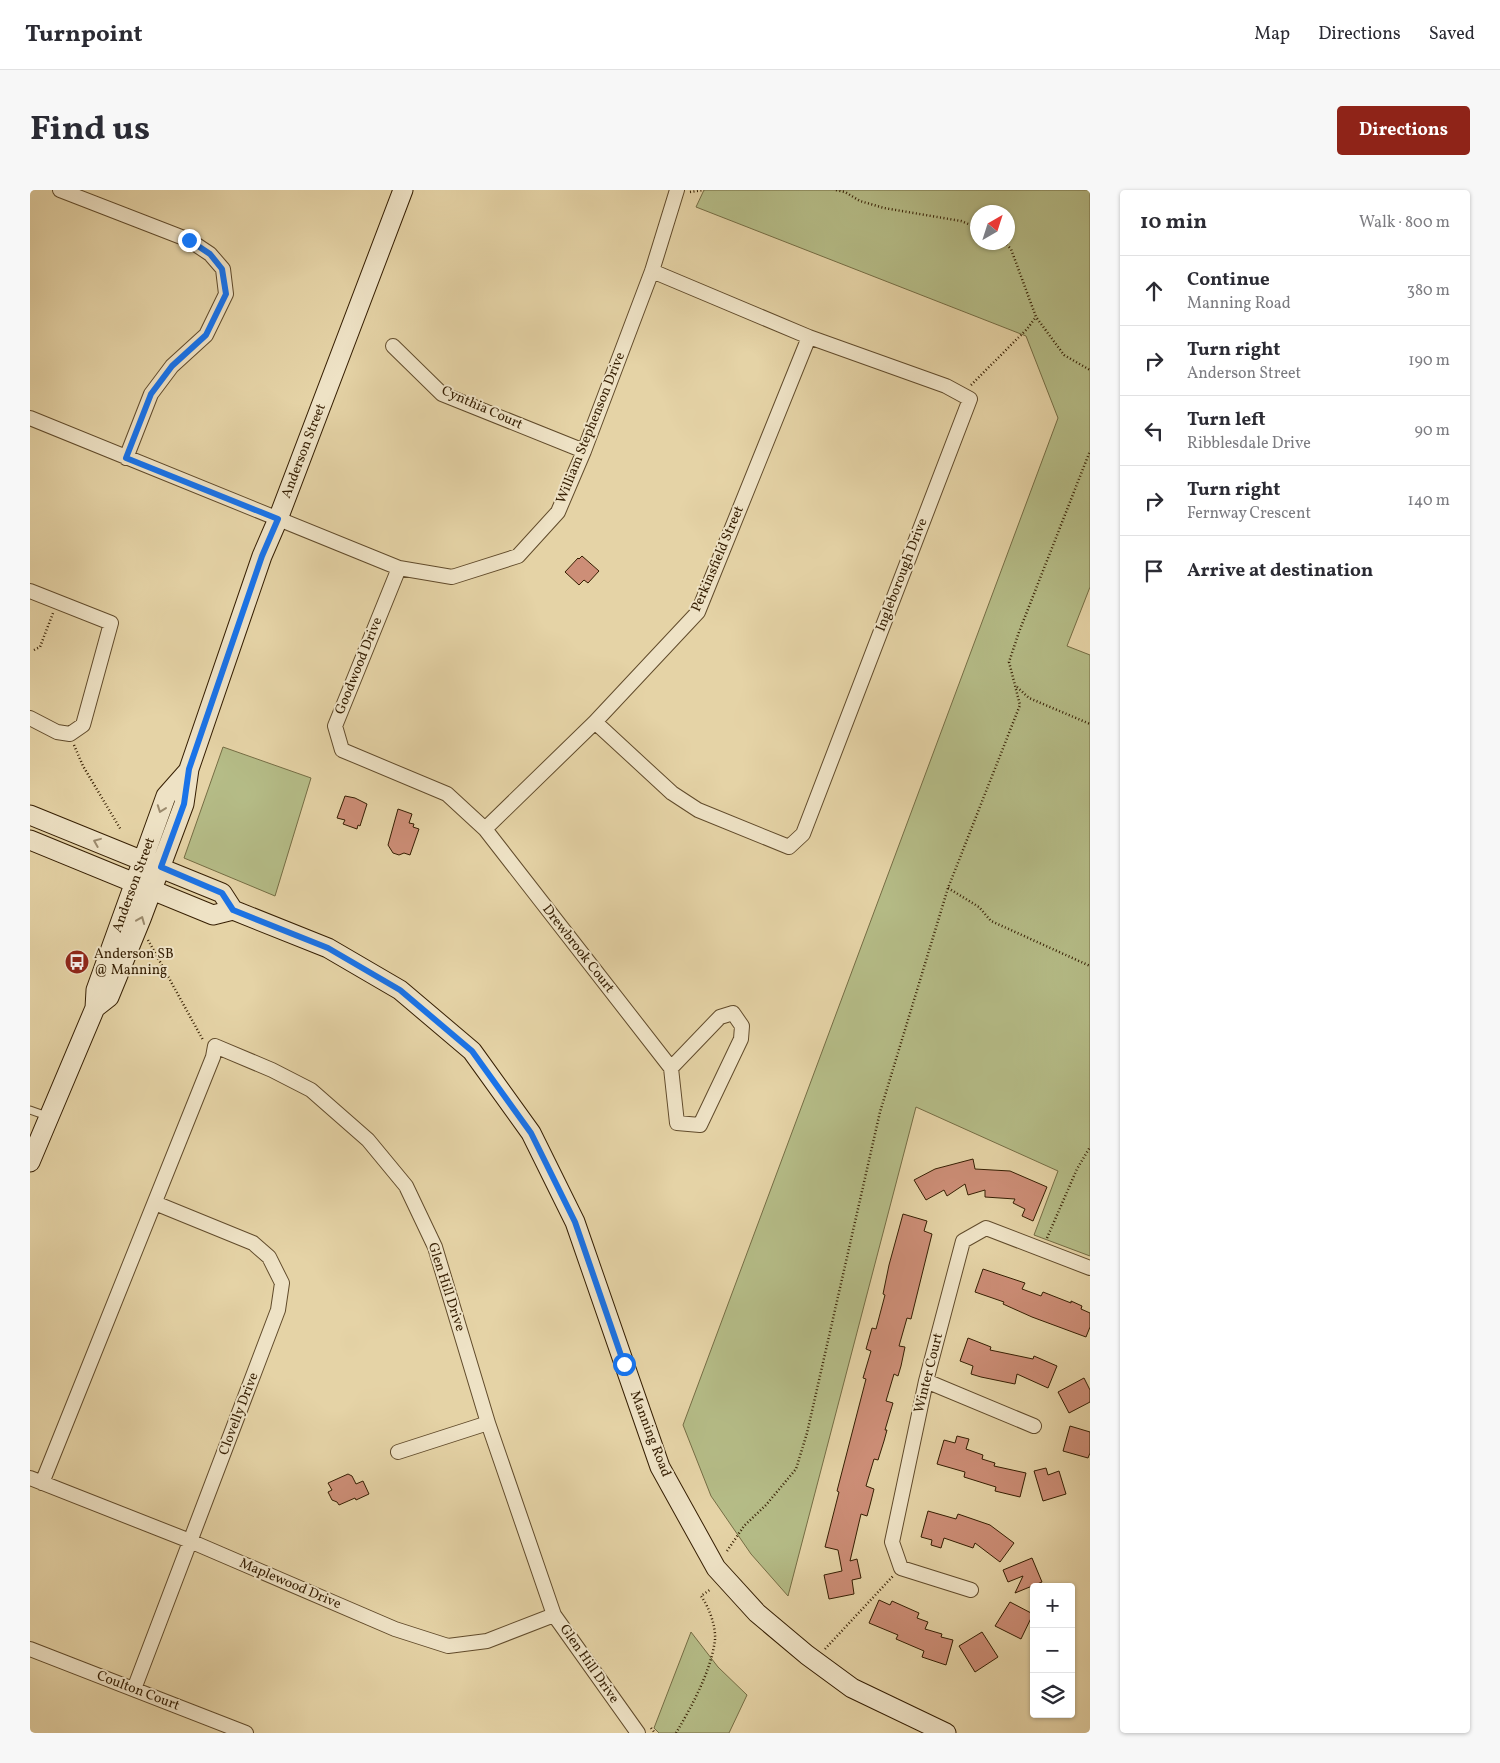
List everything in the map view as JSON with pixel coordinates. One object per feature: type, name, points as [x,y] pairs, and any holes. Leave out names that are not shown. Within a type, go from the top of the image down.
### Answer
[{"type":"main road","name":"Anderson Street","points":[[95,1008],[108,997],[161,867],[184,804],[189,769],[262,556],[278,519],[403,190]]},
{"type":"main road","name":"Anderson Street","points":[[30,1162],[95,1008],[96,990],[166,796],[189,769]]},
{"type":"main road","name":"Manning Road","points":[[30,815],[222,893],[233,910],[328,948],[400,990],[472,1051],[531,1133],[575,1222],[660,1467],[716,1568],[757,1613],[807,1655],[852,1688],[946,1733]]},
{"type":"main road","name":"Manning Road","points":[[30,840],[213,915],[233,910]]},
{"type":"street","points":[[60,190],[189,240],[210,254],[222,269],[226,294],[206,335],[172,366],[151,394],[126,458]]},
{"type":"street","name":"William Stephenson Drive","points":[[30,418],[399,568],[452,577],[518,556],[558,512],[584,451],[652,271],[677,190]]},
{"type":"street","points":[[652,271],[809,337],[946,386],[962,394]]},
{"type":"street","name":"Perkinsfield Street","points":[[485,829],[594,722],[698,612],[809,337]]},
{"type":"street","name":"Cynthia Court","points":[[393,346],[442,394],[584,451]]},
{"type":"street","name":"Ingleborough Drive","points":[[594,722],[672,793],[698,810],[789,847],[803,834],[970,399],[962,394]]},
{"type":"street","name":"Goodwood Drive","points":[[399,568],[335,726],[342,750],[447,794],[485,829]]},
{"type":"street","points":[[30,591],[111,623],[83,725],[70,734],[57,732],[30,718]]},
{"type":"street","name":"Drewbrook Court","points":[[485,829],[671,1068]]},
{"type":"street","points":[[733,1013],[742,1026],[741,1039],[700,1125],[677,1123],[671,1068],[720,1017],[733,1013]]},
{"type":"street","name":"Glen Hill Drive","points":[[213,1057],[215,1046],[272,1070],[311,1090],[368,1140],[406,1186],[435,1247],[488,1423],[554,1615],[636,1733]]},
{"type":"street","points":[[36,1480],[155,1203],[213,1057]]},
{"type":"street","name":"Clovelly Drive","points":[[134,1689],[278,1310],[282,1283],[269,1257],[253,1244],[155,1203]]},
{"type":"street","name":"Winter Court","points":[[900,1568],[892,1542],[926,1381],[963,1241],[986,1228],[1090,1268]]},
{"type":"street","points":[[926,1381],[1034,1426]]},
{"type":"street","points":[[398,1452],[488,1423]]},
{"type":"street","name":"Maplewood Drive","points":[[36,1480],[190,1541],[395,1629],[448,1646],[488,1641],[554,1615]]},
{"type":"street","points":[[900,1568],[971,1590]]},
{"type":"street","name":"Coulton Court","points":[[30,1649],[246,1733]]},
{"type":"lane","points":[[30,1110],[50,1117]]},
{"type":"path","points":[[836,190],[845,191],[860,201],[876,206],[961,221],[970,225]]},
{"type":"path","points":[[1011,250],[1036,318],[1064,355],[1090,370]]},
{"type":"path","points":[[962,394],[1036,318]]},
{"type":"path","points":[[727,1550],[744,1526],[766,1505],[796,1469],[807,1433],[880,1112],[948,888],[1020,705],[1009,662],[1090,451]]},
{"type":"path","points":[[34,650],[40,647],[57,602]]},
{"type":"path","points":[[1016,686],[1029,698],[1090,724]]},
{"type":"path","points":[[70,734],[83,766],[121,830]]},
{"type":"path","points":[[948,888],[979,907],[991,921],[1090,966]]},
{"type":"path","points":[[147,938],[213,1057]]},
{"type":"path","points":[[1042,1250],[1076,1168],[1090,1147]]},
{"type":"path","points":[[824,1650],[900,1568]]},
{"type":"path","points":[[676,1733],[692,1706],[706,1675],[715,1640],[714,1628],[701,1596],[711,1589]]},
{"type":"green space","points":[[704,190],[1090,190],[1090,587],[1067,646],[1090,655],[1090,1256],[1034,1235],[1058,1171],[916,1107],[788,1596],[751,1554],[711,1496],[683,1425],[1058,418],[1026,336],[696,207]]},
{"type":"green space","points":[[223,747],[311,778],[275,896],[184,858]]},
{"type":"green space","points":[[691,1632],[718,1667],[747,1695],[729,1733],[659,1733],[654,1728]]},
{"type":"building","points":[[582,556],[599,571],[588,583],[584,580],[579,585],[565,572]]},
{"type":"building","points":[[345,796],[355,798],[367,804],[360,826],[358,825],[357,829],[343,824],[345,820],[337,818]]},
{"type":"building","points":[[398,809],[412,814],[409,823],[414,824],[413,827],[419,829],[410,855],[393,853],[388,845]]},
{"type":"building","points":[[973,1159],[975,1169],[1010,1171],[1047,1187],[1033,1221],[1022,1216],[1025,1209],[1013,1203],[1015,1199],[985,1197],[985,1190],[968,1195],[965,1184],[947,1196],[944,1190],[926,1200],[914,1180],[935,1169]]},
{"type":"building","points":[[903,1214],[927,1221],[924,1231],[932,1234],[911,1319],[907,1318],[899,1346],[905,1347],[901,1366],[898,1376],[894,1374],[886,1401],[893,1403],[885,1430],[887,1430],[878,1460],[874,1459],[866,1486],[874,1489],[870,1505],[867,1516],[861,1514],[850,1561],[857,1559],[861,1578],[852,1580],[854,1594],[829,1599],[824,1575],[842,1571],[838,1550],[825,1547],[839,1492],[837,1491],[866,1379],[863,1378],[871,1351],[866,1349],[872,1328],[876,1329],[885,1295],[883,1294],[889,1265]]},
{"type":"building","points":[[983,1269],[1025,1283],[1022,1289],[1041,1296],[1043,1292],[1082,1306],[1081,1309],[1090,1313],[1090,1327],[1086,1337],[1032,1317],[1003,1304],[1004,1302],[975,1292]]},
{"type":"building","points":[[968,1338],[991,1347],[990,1350],[1033,1359],[1034,1356],[1057,1366],[1048,1388],[1017,1374],[1015,1384],[971,1374],[973,1366],[960,1361]]},
{"type":"building","points":[[1084,1378],[1090,1390],[1090,1402],[1069,1413],[1058,1392]]},
{"type":"building","points":[[1070,1426],[1090,1432],[1090,1453],[1088,1458],[1063,1451]]},
{"type":"building","points":[[957,1436],[969,1439],[966,1449],[983,1455],[982,1459],[995,1463],[994,1466],[1026,1473],[1020,1497],[995,1491],[996,1487],[964,1477],[965,1472],[937,1464],[944,1440],[955,1443]]},
{"type":"building","points":[[1046,1468],[1048,1475],[1059,1471],[1066,1494],[1043,1501],[1034,1471]]},
{"type":"building","points":[[348,1474],[352,1476],[356,1484],[363,1481],[369,1494],[339,1505],[332,1500],[328,1492],[332,1490],[328,1483]]},
{"type":"building","points":[[928,1511],[956,1519],[958,1514],[990,1525],[1014,1543],[1000,1562],[975,1543],[973,1548],[944,1538],[941,1548],[931,1545],[932,1540],[921,1537]]},
{"type":"building","points":[[1032,1558],[1042,1582],[1030,1583],[1030,1587],[1015,1593],[1023,1576],[1008,1582],[1003,1570]]},
{"type":"building","points":[[879,1600],[890,1605],[892,1601],[919,1613],[917,1618],[928,1622],[925,1629],[942,1634],[941,1637],[953,1640],[946,1665],[922,1657],[924,1651],[896,1639],[898,1635],[869,1623]]},
{"type":"building","points":[[1010,1602],[1030,1612],[1030,1620],[1021,1639],[995,1626]]},
{"type":"building","points":[[982,1632],[998,1657],[975,1672],[959,1646]]},
{"type":"place","name":"Anderson SB @ Manning","points":[[77,962]]},
{"type":"route","points":[[189,240],[210,254],[222,269],[226,294],[206,335],[172,366],[151,394],[126,458],[278,519],[262,556],[189,769],[184,804],[161,867],[222,893],[233,910],[328,948],[400,990],[472,1051],[531,1133],[575,1222],[624,1364]]}]
